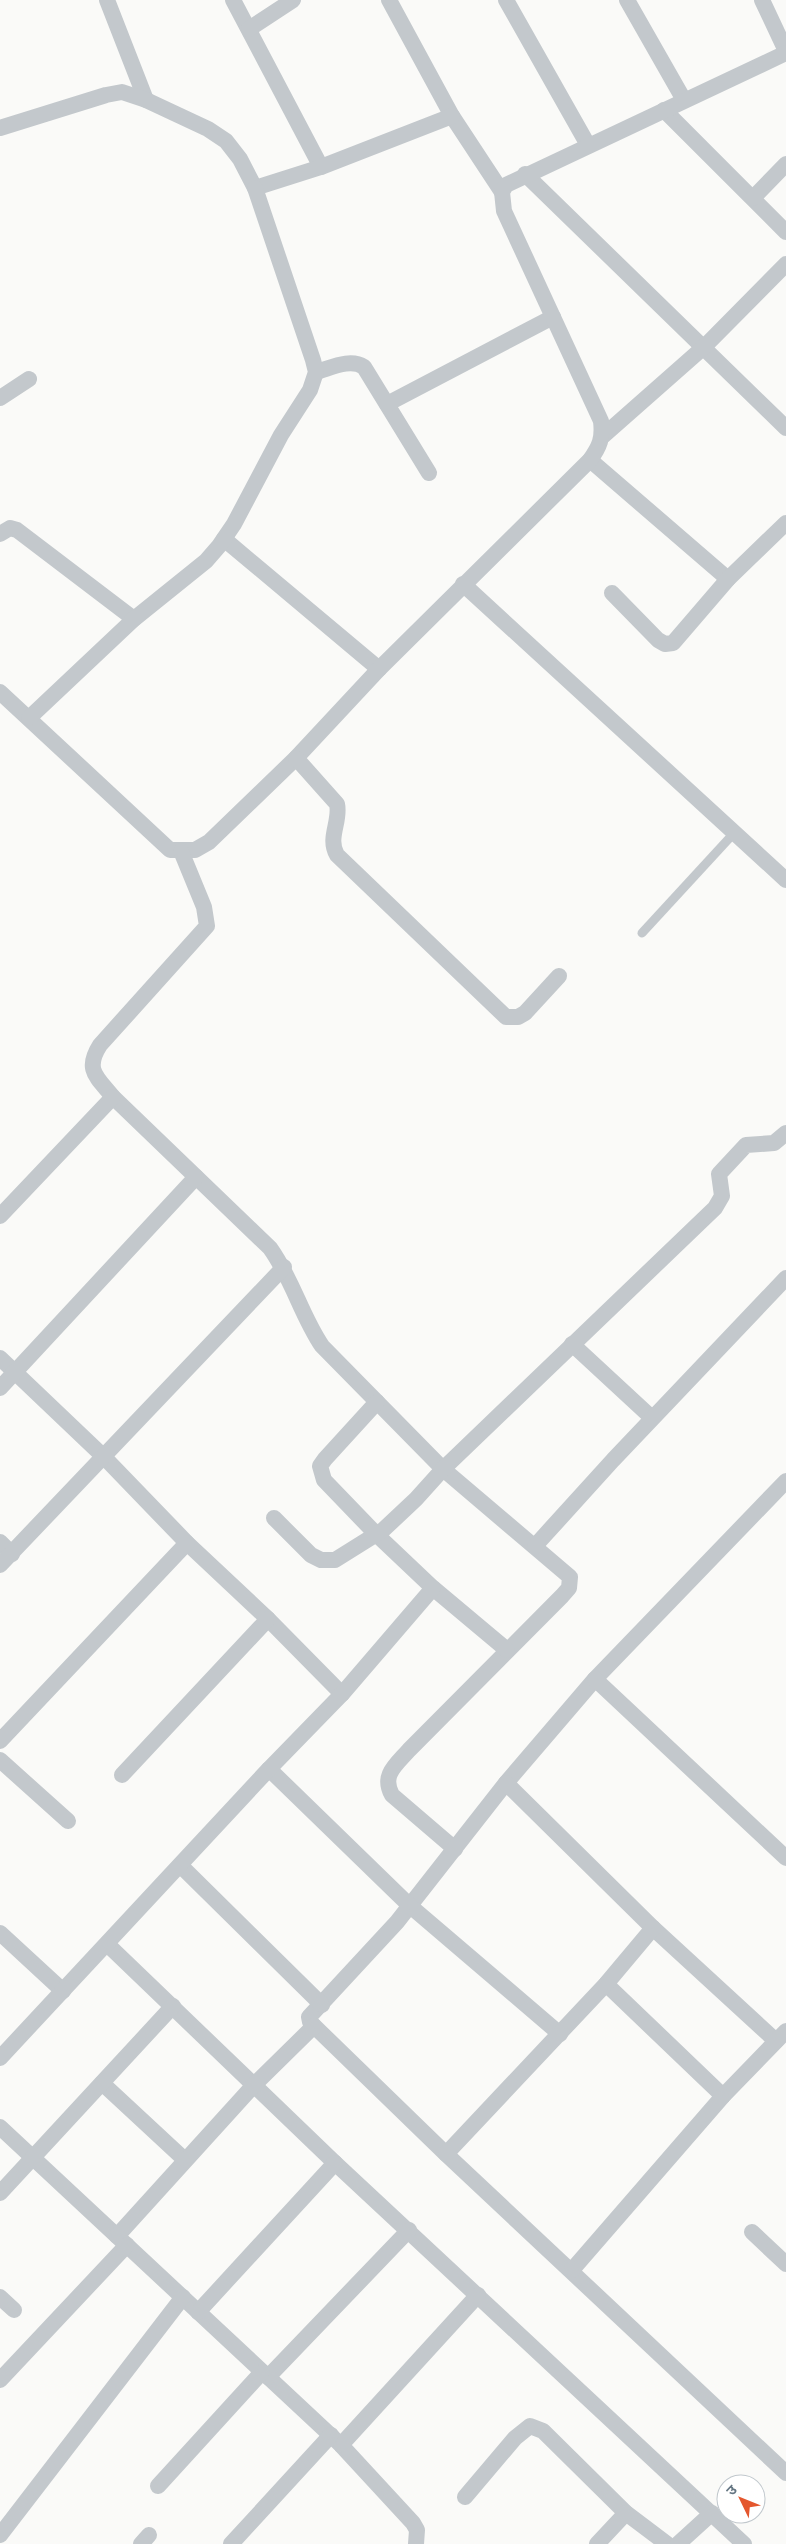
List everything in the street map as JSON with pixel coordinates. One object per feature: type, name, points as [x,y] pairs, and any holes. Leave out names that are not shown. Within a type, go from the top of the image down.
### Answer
[{"type":"street","points":[[107,0],[146,100]]},
{"type":"street","points":[[233,0],[321,167]]},
{"type":"street","points":[[249,28],[293,0]]},
{"type":"street","points":[[0,692],[160,842],[170,850],[181,852],[196,850],[209,842],[296,758],[379,669],[590,460],[600,447],[602,436],[601,421],[504,211],[502,192],[452,116],[389,0]]},
{"type":"street","points":[[506,0],[588,145]]},
{"type":"street","points":[[627,0],[684,100]]},
{"type":"street","points":[[502,192],[512,180],[786,52],[762,0]]},
{"type":"street","points":[[0,128],[106,94],[122,92],[146,100],[208,129],[226,141],[240,159],[255,188],[316,372],[310,390],[281,435],[224,539],[206,561],[134,619],[29,718]]},
{"type":"street","points":[[664,110],[786,232]]},
{"type":"street","points":[[255,188],[321,167],[452,116]]},
{"type":"street","points":[[753,198],[786,164]]},
{"type":"street","points":[[525,174],[705,346],[786,428]]},
{"type":"street","points":[[602,436],[705,346],[786,264]]},
{"type":"street","points":[[387,404],[553,317]]},
{"type":"street","points":[[316,372],[350,363],[358,363],[364,367],[429,472]]},
{"type":"street","points":[[0,398],[29,379]]},
{"type":"street","points":[[590,460],[728,579]]},
{"type":"street","points":[[612,593],[665,644],[673,643],[728,579],[786,522]]},
{"type":"street","points":[[0,534],[10,528],[18,530],[134,619]]},
{"type":"street","points":[[224,539],[379,669]]},
{"type":"street","points":[[463,584],[786,880]]},
{"type":"street","points":[[296,758],[337,804],[338,810],[332,841],[337,855],[506,1017],[518,1017],[524,1013],[559,976]]},
{"type":"street","points":[[181,852],[204,908],[207,926],[100,1045],[92,1058],[92,1071],[113,1097],[196,1177],[260,1235],[284,1267],[314,1334],[322,1346],[443,1469],[570,1577],[571,1582],[562,1596],[409,1750],[388,1778],[387,1785],[392,1795],[455,1849]]},
{"type":"street","points":[[0,1216],[113,1097]]},
{"type":"street","points":[[274,1518],[311,1555],[321,1560],[335,1560],[383,1530],[416,1499],[443,1469],[715,1208],[722,1196],[719,1174],[739,1150],[753,1143],[774,1143],[786,1133]]},
{"type":"street","points":[[0,1388],[196,1177]]},
{"type":"street","points":[[4,1554],[104,1457],[284,1267]]},
{"type":"street","points":[[535,1546],[652,1418],[786,1278]]},
{"type":"street","points":[[572,1344],[652,1418]]},
{"type":"street","points":[[0,1358],[104,1457],[187,1543],[268,1619],[342,1694]]},
{"type":"street","points":[[377,1402],[320,1466],[324,1480],[376,1534],[433,1588],[507,1650]]},
{"type":"street","points":[[786,1482],[595,1679],[506,1783],[397,1922],[309,2017],[314,2026],[446,2154],[572,2270],[786,2473]]},
{"type":"street","points":[[0,1741],[187,1543]]},
{"type":"street","points":[[0,2058],[269,1769],[342,1694],[433,1588]]},
{"type":"street","points":[[122,1775],[268,1619]]},
{"type":"street","points":[[595,1679],[786,1858]]},
{"type":"street","points":[[0,1760],[68,1821]]},
{"type":"street","points":[[269,1769],[409,1905],[560,2034]]},
{"type":"street","points":[[506,1783],[653,1928],[781,2036],[723,2096],[572,2270]]},
{"type":"street","points":[[180,1865],[322,2005]]},
{"type":"street","points":[[446,2154],[606,1984],[653,1928]]},
{"type":"street","points":[[0,1933],[63,1991]]},
{"type":"street","points":[[107,1944],[335,2163],[712,2512],[744,2544]]},
{"type":"street","points":[[606,1984],[723,2096]]},
{"type":"street","points":[[0,2193],[173,2006]]},
{"type":"street","points":[[0,2380],[122,2241],[185,2160],[254,2085],[314,2026]]},
{"type":"street","points":[[102,2083],[185,2160]]},
{"type":"street","points":[[0,2127],[336,2440],[412,2523],[417,2530],[416,2544]]},
{"type":"street","points":[[198,2312],[335,2163]]},
{"type":"street","points":[[158,2486],[265,2374],[409,2230]]},
{"type":"street","points":[[752,2232],[786,2264]]},
{"type":"street","points":[[232,2544],[478,2295]]},
{"type":"street","points":[[0,2297],[14,2310]]},
{"type":"street","points":[[0,2535],[183,2297]]},
{"type":"street","points":[[465,2497],[515,2438],[530,2426],[543,2431],[626,2513],[667,2544]]},
{"type":"street","points":[[678,2544],[712,2512]]},
{"type":"street","points":[[597,2544],[626,2513]]},
{"type":"lane","points":[[642,933],[735,832]]}]
